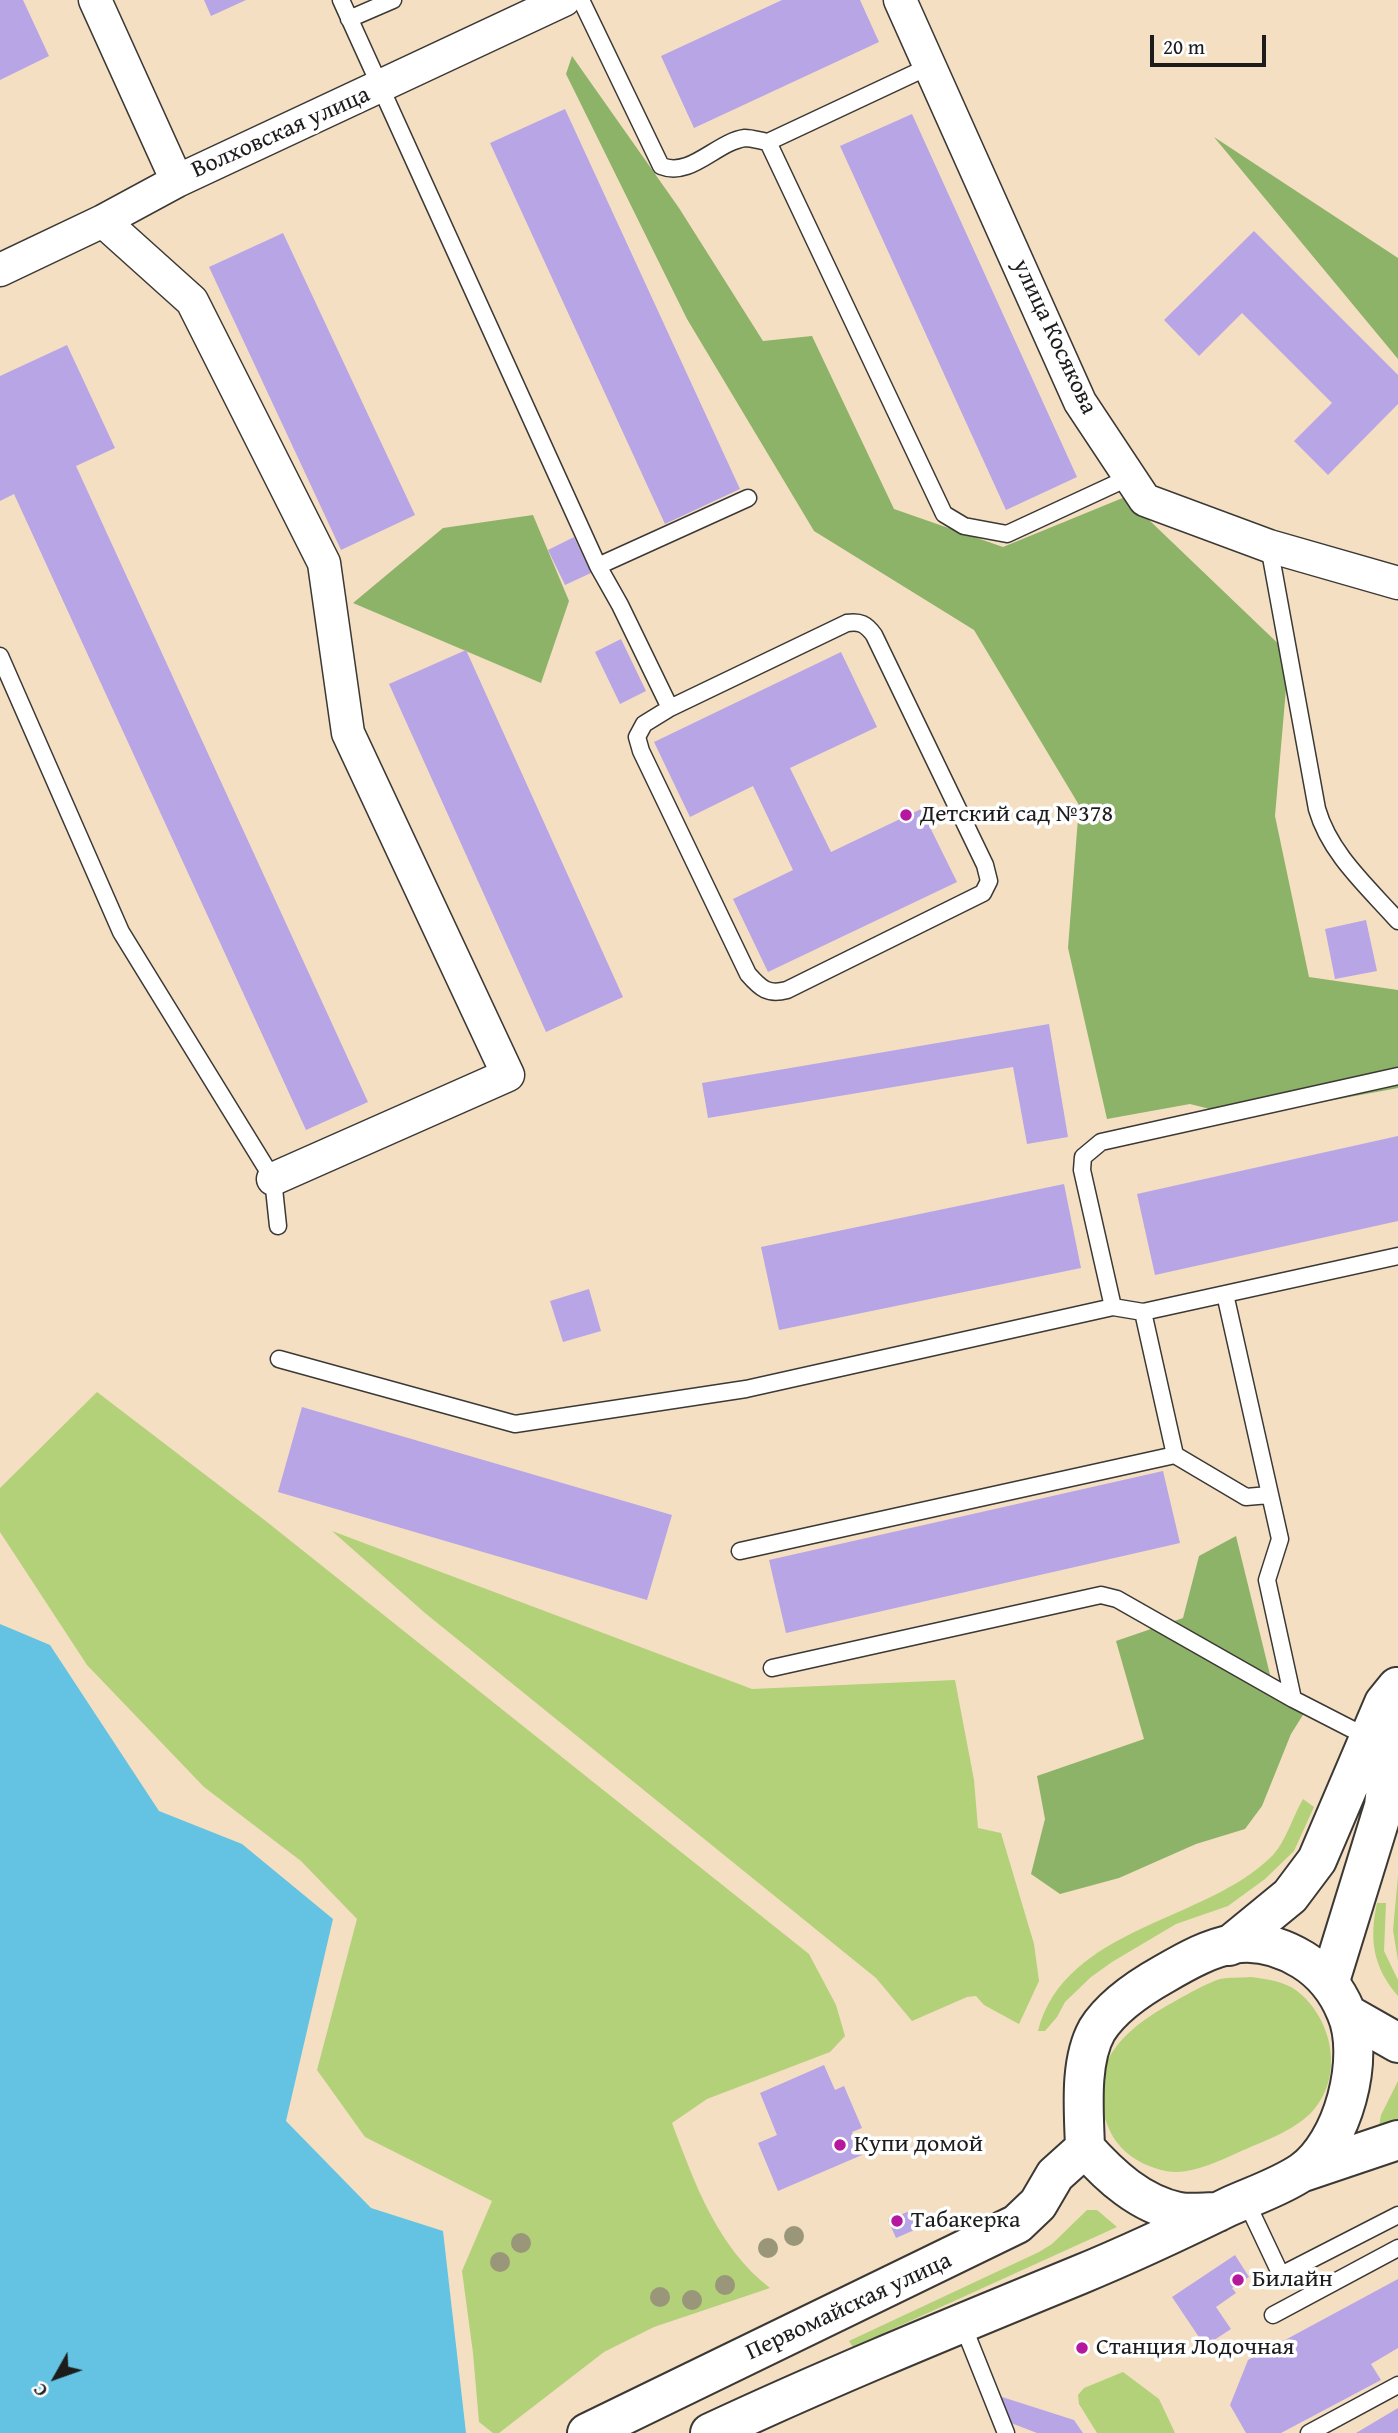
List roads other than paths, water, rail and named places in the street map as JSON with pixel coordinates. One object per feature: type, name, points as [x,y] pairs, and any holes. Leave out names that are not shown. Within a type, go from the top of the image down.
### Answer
[{"type":"main road","points":[[1229,1945],[1290,1896],[1317,1860],[1384,1703],[1398,1686]]},
{"type":"main road","points":[[1330,1981],[1384,1806],[1398,1686]]},
{"type":"main road","points":[[1231,2206],[1179,2212],[1120,2185],[1085,2148],[1089,2051],[1098,2030],[1116,2007],[1144,1985],[1184,1962],[1229,1945],[1255,1941],[1281,1947],[1330,1981],[1348,2014],[1354,2046],[1349,2086],[1341,2117],[1325,2147],[1303,2172]]},
{"type":"main road","points":[[1348,2014],[1398,2043]]},
{"type":"main road","points":[[710,2433],[829,2378],[1147,2247],[1303,2172],[1398,2140]]},
{"type":"main road","name":"Первомайская улица","points":[[587,2433],[1008,2230],[1038,2204],[1055,2175],[1085,2148]]},
{"type":"street","points":[[95,0],[177,181]]},
{"type":"street","name":"Волховская улица","points":[[0,270],[103,221],[177,181],[564,0]]},
{"type":"street","name":"улица Косякова","points":[[900,0],[1080,402],[1145,500],[1269,547],[1398,583]]},
{"type":"street","points":[[103,221],[192,301],[324,564],[348,733],[508,1075],[273,1179]]},
{"type":"lane","points":[[341,0],[598,566],[670,708]]},
{"type":"lane","points":[[349,19],[393,0]]},
{"type":"lane","points":[[581,0],[661,166],[671,170],[682,168],[744,138],[768,142],[930,66]]},
{"type":"lane","points":[[768,142],[944,514],[964,526],[1007,534],[1130,477]]},
{"type":"lane","points":[[598,566],[748,498]]},
{"type":"lane","points":[[1269,547],[1317,809],[1324,833],[1339,855],[1398,921]]},
{"type":"lane","points":[[858,621],[867,626],[874,635],[985,865],[989,881],[983,893],[787,990],[773,994],[761,989],[748,974],[641,751],[637,737],[644,723],[670,708],[847,623],[858,621]]},
{"type":"lane","points":[[0,656],[121,932],[273,1179],[278,1226]]},
{"type":"lane","points":[[1113,1307],[1082,1170],[1083,1157],[1090,1148],[1101,1142],[1398,1076]]},
{"type":"lane","points":[[279,1359],[515,1424],[746,1388],[1113,1307],[1143,1312],[1398,1256]]},
{"type":"lane","points":[[1225,1294],[1280,1539],[1267,1580],[1293,1699]]},
{"type":"lane","points":[[1143,1312],[1175,1455]]},
{"type":"lane","points":[[740,1551],[1175,1455],[1246,1497],[1269,1495]]},
{"type":"lane","points":[[772,1668],[1101,1595],[1117,1599],[1293,1699],[1369,1738]]},
{"type":"lane","points":[[1231,2206],[1281,2275],[1295,2303]]},
{"type":"lane","points":[[1281,2275],[1398,2216]]},
{"type":"lane","points":[[1273,2315],[1398,2248]]},
{"type":"lane","points":[[962,2323],[1006,2433]]},
{"type":"lane","points":[[1310,2433],[1398,2385]]},
{"type":"water","points":[[0,1624],[50,1645],[159,1811],[242,1844],[333,1919],[286,2121],[371,2208],[443,2231],[466,2433],[0,2433]]},
{"type":"place","name":"Детский сад №378","points":[[906,815]]},
{"type":"place","name":"Купи домой","points":[[840,2145]]},
{"type":"place","name":"Табакерка","points":[[897,2221]]},
{"type":"place","name":"Билайн","points":[[1238,2280]]},
{"type":"place","name":"Станция Лодочная","points":[[1082,2348]]}]
